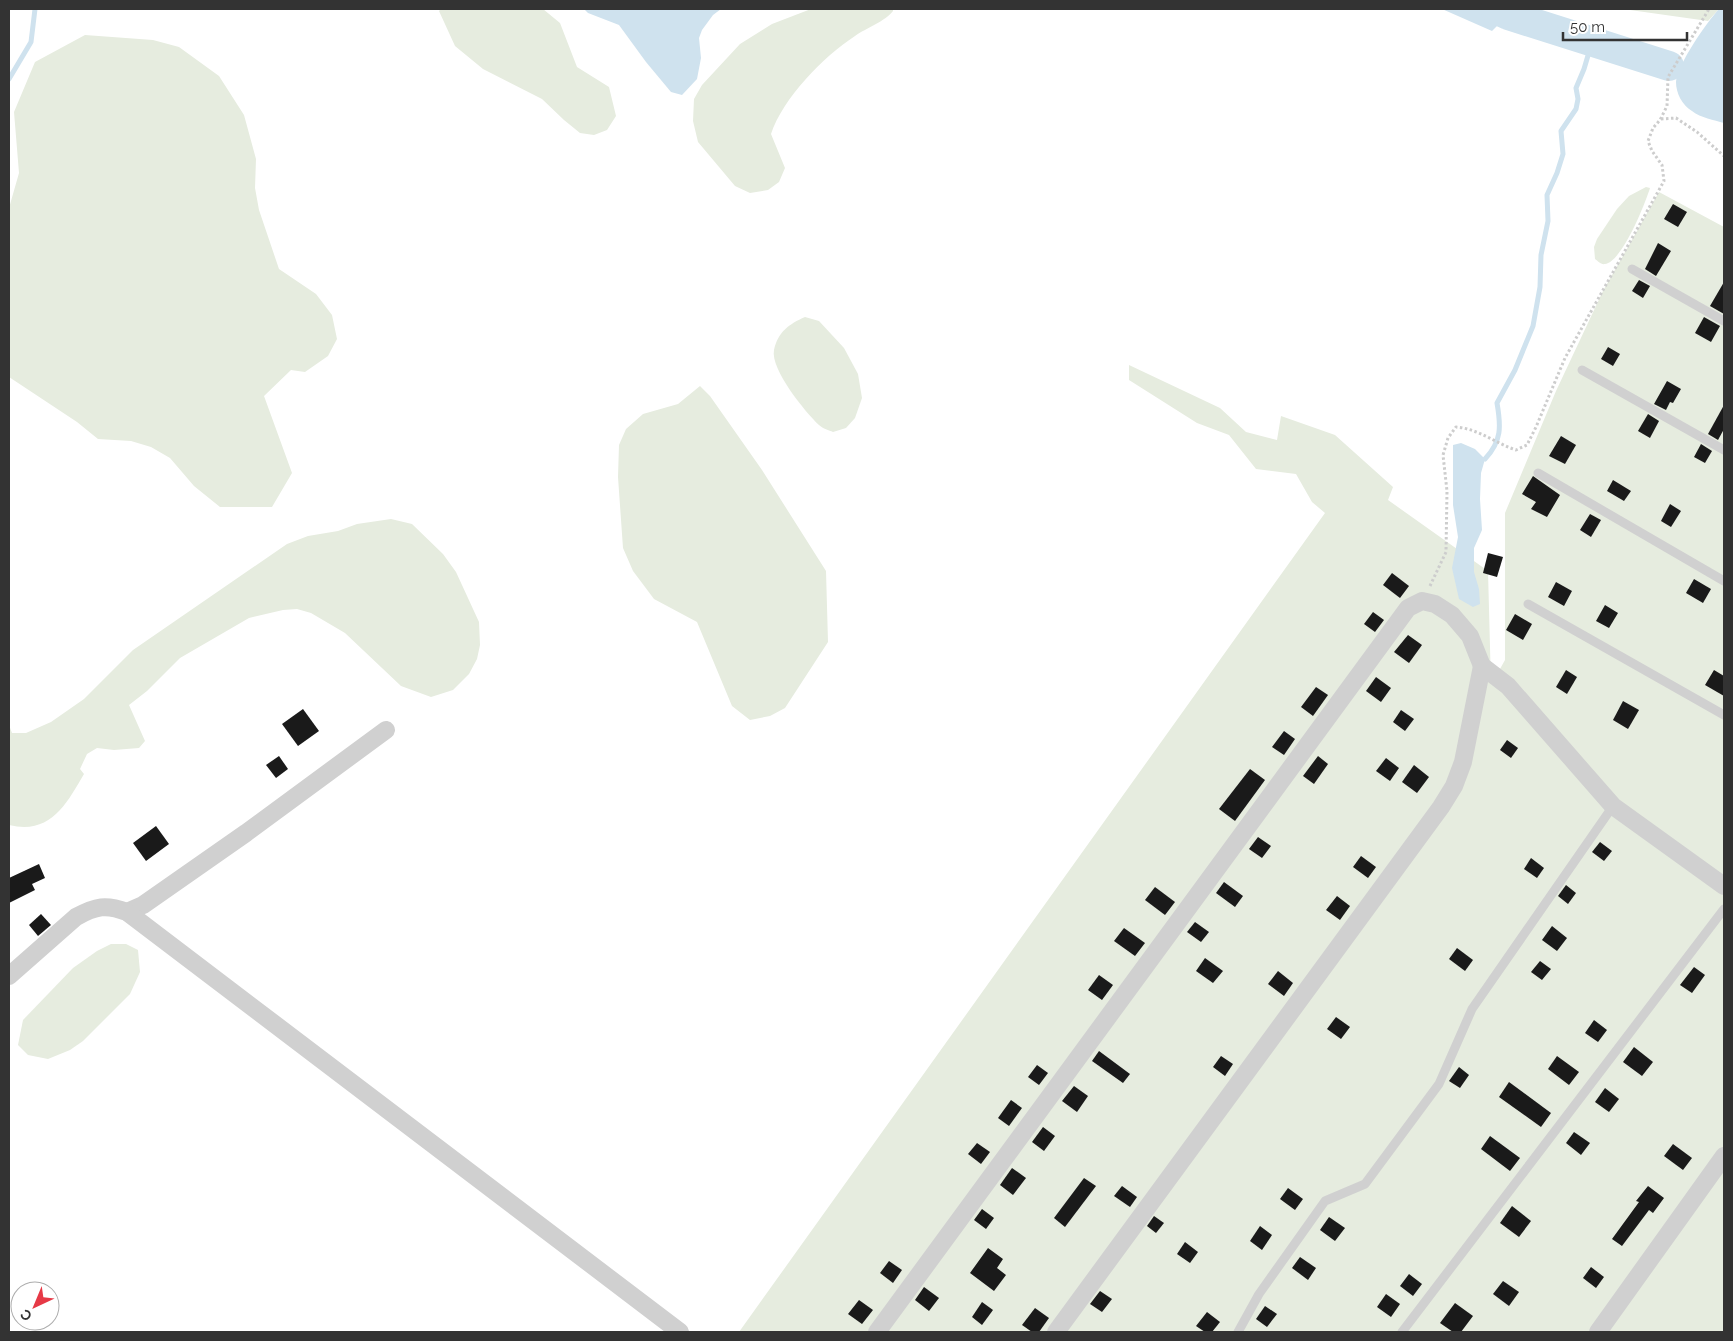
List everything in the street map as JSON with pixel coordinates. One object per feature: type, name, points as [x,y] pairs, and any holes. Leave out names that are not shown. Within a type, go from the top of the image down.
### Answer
[{"type":"street","points":[[876,1332],[1408,608],[1422,601],[1435,604],[1452,615],[1470,636],[1482,666],[1508,686],[1614,806],[1724,886]]},
{"type":"street","points":[[1056,1332],[1442,807],[1454,786],[1463,762],[1482,666]]},
{"type":"street","points":[[127,912],[143,905],[386,730]]},
{"type":"street","points":[[9,976],[76,917],[96,907],[116,908],[127,912],[680,1332]]},
{"type":"street","points":[[1598,1332],[1724,1156]]},
{"type":"lane","points":[[1632,269],[1724,320]]},
{"type":"lane","points":[[1582,370],[1724,450]]},
{"type":"lane","points":[[1538,473],[1724,581]]},
{"type":"lane","points":[[1528,604],[1724,715]]},
{"type":"lane","points":[[1238,1332],[1259,1294],[1325,1201],[1365,1184],[1439,1084],[1472,1009],[1614,806]]},
{"type":"lane","points":[[1402,1332],[1724,910]]},
{"type":"path","points":[[1422,601],[1446,552],[1447,491],[1443,456],[1448,438],[1456,427],[1461,427],[1486,434],[1503,446],[1516,450],[1527,445],[1565,358],[1664,181],[1662,165],[1648,142],[1653,128],[1660,120],[1667,106],[1668,77],[1709,9]]},
{"type":"path","points":[[1660,120],[1676,118],[1697,132],[1724,156]]},
{"type":"shaded area","points":[[441,9],[543,9],[560,23],[577,67],[609,87],[616,116],[607,130],[594,135],[580,133],[542,99],[483,69],[455,46],[439,11]]},
{"type":"shaded area","points":[[811,9],[893,9],[893,11],[886,18],[855,36],[830,55],[794,93],[777,120],[771,134],[785,168],[779,182],[768,190],[750,193],[735,186],[698,142],[693,121],[694,99],[702,85],[740,44],[772,24]]},
{"type":"shaded area","points":[[1623,9],[1719,9],[1708,21]]},
{"type":"shaded area","points":[[85,35],[153,40],[179,47],[219,76],[244,115],[256,159],[255,188],[259,210],[279,269],[316,294],[332,315],[337,339],[328,356],[305,372],[291,370],[264,396],[292,473],[272,507],[220,507],[194,486],[170,458],[151,447],[131,441],[98,439],[77,422],[9,377],[9,208],[19,173],[14,112],[35,62]]},
{"type":"shaded area","points":[[1646,187],[1650,188],[1638,219],[1625,243],[1612,261],[1605,264],[1601,263],[1595,259],[1594,247],[1597,239],[1617,209],[1629,196]]},
{"type":"shaded area","points":[[1659,192],[1724,227],[1724,1332],[739,1332],[1325,513],[1312,502],[1296,474],[1256,469],[1229,435],[1197,423],[1129,380],[1129,365],[1220,408],[1246,432],[1277,440],[1281,416],[1335,435],[1393,487],[1388,500],[1488,571],[1491,685],[1505,660],[1505,513],[1556,391],[1603,291]]},
{"type":"shaded area","points":[[805,317],[819,321],[844,348],[858,374],[862,398],[855,418],[846,428],[833,432],[819,425],[798,401],[783,379],[774,358],[774,350],[781,333]]},
{"type":"shaded area","points":[[700,386],[710,396],[762,470],[826,571],[828,642],[785,708],[770,716],[750,720],[732,706],[697,622],[654,599],[633,571],[623,548],[618,477],[619,445],[626,429],[643,414],[678,404]]},
{"type":"shaded area","points":[[391,519],[412,524],[443,554],[456,572],[479,622],[480,645],[477,659],[469,674],[453,690],[431,697],[401,686],[345,633],[311,613],[297,609],[283,610],[249,618],[180,658],[147,691],[129,705],[145,741],[139,748],[114,750],[97,748],[87,754],[80,769],[84,774],[55,815],[35,826],[9,825],[9,725],[12,733],[26,733],[51,722],[84,699],[133,650],[287,544],[308,536],[338,531],[357,524]]},
{"type":"shaded area","points":[[111,944],[126,944],[138,950],[140,972],[130,994],[83,1041],[70,1050],[48,1059],[28,1055],[18,1045],[23,1020],[73,968],[97,951]]},
{"type":"water","points":[[584,9],[721,9],[713,15],[702,30],[699,38],[701,58],[697,79],[682,95],[671,92],[619,25],[588,13]]},
{"type":"water","points":[[1442,9],[1501,9],[1508,15],[1492,31]]},
{"type":"water","points":[[1719,9],[1724,9],[1724,123],[1703,117],[1688,108],[1680,98],[1676,82],[1681,65],[1700,33]]},
{"type":"water","points":[[1461,443],[1475,449],[1485,459],[1481,473],[1482,530],[1474,548],[1474,572],[1479,589],[1480,604],[1473,607],[1459,599],[1452,568],[1458,537],[1453,505],[1453,445]]},
{"type":"building","points":[[1673,204],[1687,212],[1678,227],[1664,219]]},
{"type":"building","points":[[1658,243],[1671,251],[1656,276],[1645,269]]},
{"type":"building","points":[[1639,280],[1650,286],[1643,298],[1632,291]]},
{"type":"building","points":[[1724,282],[1724,314],[1710,306]]},
{"type":"building","points":[[1704,317],[1720,326],[1711,342],[1695,333]]},
{"type":"building","points":[[1608,347],[1620,354],[1613,366],[1601,359]]},
{"type":"building","points":[[1667,381],[1681,389],[1673,403],[1670,402],[1666,410],[1654,404]]},
{"type":"building","points":[[1724,405],[1724,429],[1718,440],[1708,434]]},
{"type":"building","points":[[1648,414],[1659,421],[1650,438],[1638,431]]},
{"type":"building","points":[[1561,436],[1576,445],[1565,464],[1549,456]]},
{"type":"building","points":[[1701,444],[1712,451],[1705,463],[1694,457]]},
{"type":"building","points":[[1533,476],[1560,495],[1547,517],[1531,509],[1536,502],[1522,494]]},
{"type":"building","points":[[1613,480],[1631,491],[1624,501],[1607,491]]},
{"type":"building","points":[[1670,504],[1681,511],[1671,527],[1661,521]]},
{"type":"building","points":[[1590,514],[1601,520],[1591,537],[1580,530]]},
{"type":"building","points":[[1488,553],[1503,557],[1497,577],[1483,573]]},
{"type":"building","points":[[1392,573],[1409,586],[1400,598],[1383,585]]},
{"type":"building","points":[[1694,579],[1711,589],[1703,603],[1686,593]]},
{"type":"building","points":[[1556,582],[1572,591],[1564,606],[1548,597]]},
{"type":"building","points":[[1605,605],[1618,613],[1609,628],[1596,621]]},
{"type":"building","points":[[1373,612],[1384,620],[1375,632],[1364,624]]},
{"type":"building","points":[[1515,614],[1532,624],[1523,640],[1506,630]]},
{"type":"building","points":[[1408,635],[1422,645],[1409,663],[1394,652]]},
{"type":"building","points":[[1566,670],[1577,677],[1567,694],[1556,687]]},
{"type":"building","points":[[1714,670],[1724,676],[1724,696],[1705,685]]},
{"type":"building","points":[[1376,677],[1391,688],[1381,702],[1366,691]]},
{"type":"building","points":[[1316,687],[1328,695],[1313,716],[1301,707]]},
{"type":"building","points":[[1623,701],[1639,710],[1628,729],[1613,720]]},
{"type":"building","points":[[303,709],[319,731],[298,746],[282,724]]},
{"type":"building","points":[[1401,710],[1414,719],[1405,731],[1393,722]]},
{"type":"building","points":[[1284,731],[1295,739],[1284,755],[1272,747]]},
{"type":"building","points":[[1507,740],[1518,748],[1511,758],[1500,750]]},
{"type":"building","points":[[279,756],[288,769],[276,778],[266,765]]},
{"type":"building","points":[[1318,756],[1328,764],[1314,784],[1303,776]]},
{"type":"building","points":[[1386,758],[1399,768],[1390,781],[1376,771]]},
{"type":"building","points":[[1414,765],[1429,777],[1417,793],[1402,782]]},
{"type":"building","points":[[1250,769],[1265,780],[1235,821],[1219,809]]},
{"type":"building","points":[[156,826],[169,844],[146,861],[133,843]]},
{"type":"building","points":[[1258,837],[1271,846],[1262,858],[1249,849]]},
{"type":"building","points":[[1600,842],[1612,851],[1604,861],[1592,852]]},
{"type":"building","points":[[1361,856],[1376,867],[1368,878],[1353,867]]},
{"type":"building","points":[[1531,858],[1544,868],[1537,878],[1524,869]]},
{"type":"building","points":[[39,864],[45,878],[32,884],[35,890],[9,903],[9,878]]},
{"type":"building","points":[[1224,882],[1243,896],[1235,907],[1216,893]]},
{"type":"building","points":[[1566,885],[1576,893],[1568,904],[1558,896]]},
{"type":"building","points":[[1155,887],[1175,902],[1165,915],[1145,900]]},
{"type":"building","points":[[1337,896],[1350,906],[1340,920],[1326,910]]},
{"type":"building","points":[[41,914],[51,925],[38,936],[29,925]]},
{"type":"building","points":[[1195,922],[1209,932],[1201,942],[1187,932]]},
{"type":"building","points":[[1552,926],[1567,938],[1557,951],[1542,940]]},
{"type":"building","points":[[1124,928],[1145,943],[1135,956],[1114,941]]},
{"type":"building","points":[[1457,948],[1473,960],[1465,971],[1449,959]]},
{"type":"building","points":[[1205,958],[1223,971],[1213,983],[1196,971]]},
{"type":"building","points":[[1540,961],[1551,969],[1542,980],[1531,972]]},
{"type":"building","points":[[1694,967],[1705,975],[1692,993],[1680,985]]},
{"type":"building","points":[[1278,971],[1293,983],[1284,996],[1268,984]]},
{"type":"building","points":[[1099,975],[1113,985],[1102,1000],[1088,990]]},
{"type":"building","points":[[1336,1017],[1350,1027],[1341,1039],[1327,1029]]},
{"type":"building","points":[[1594,1020],[1607,1030],[1598,1042],[1585,1033]]},
{"type":"building","points":[[1634,1047],[1653,1062],[1642,1076],[1623,1062]]},
{"type":"building","points":[[1099,1051],[1130,1074],[1123,1083],[1092,1061]]},
{"type":"building","points":[[1221,1056],[1233,1064],[1225,1076],[1213,1067]]},
{"type":"building","points":[[1557,1056],[1579,1072],[1569,1085],[1548,1069]]},
{"type":"building","points":[[1037,1065],[1048,1073],[1039,1085],[1028,1077]]},
{"type":"building","points":[[1459,1067],[1469,1075],[1460,1088],[1449,1081]]},
{"type":"building","points":[[1509,1082],[1551,1113],[1541,1127],[1499,1097]]},
{"type":"building","points":[[1074,1086],[1088,1096],[1077,1112],[1062,1101]]},
{"type":"building","points":[[1605,1088],[1619,1099],[1609,1112],[1595,1102]]},
{"type":"building","points":[[1011,1100],[1022,1108],[1009,1126],[998,1118]]},
{"type":"building","points":[[1043,1127],[1055,1136],[1044,1151],[1032,1142]]},
{"type":"building","points":[[1574,1132],[1590,1143],[1581,1155],[1566,1143]]},
{"type":"building","points":[[1490,1136],[1520,1158],[1510,1171],[1481,1149]]},
{"type":"building","points":[[977,1143],[990,1152],[981,1164],[968,1154]]},
{"type":"building","points":[[1673,1144],[1692,1158],[1683,1170],[1664,1156]]},
{"type":"building","points":[[1012,1168],[1026,1178],[1013,1195],[1000,1185]]},
{"type":"building","points":[[1084,1178],[1096,1186],[1065,1227],[1054,1218]]},
{"type":"building","points":[[1122,1186],[1137,1197],[1130,1207],[1114,1196]]},
{"type":"building","points":[[1648,1186],[1664,1198],[1653,1213],[1649,1210],[1622,1246],[1612,1239],[1639,1202],[1636,1201]]},
{"type":"building","points":[[1288,1188],[1303,1199],[1295,1210],[1280,1199]]},
{"type":"building","points":[[1512,1206],[1531,1221],[1519,1237],[1500,1223]]},
{"type":"building","points":[[982,1209],[994,1218],[986,1229],[974,1220]]},
{"type":"building","points":[[1154,1216],[1164,1223],[1156,1233],[1147,1226]]},
{"type":"building","points":[[1329,1217],[1345,1228],[1335,1241],[1320,1230]]},
{"type":"building","points":[[1260,1226],[1272,1235],[1262,1250],[1250,1241]]},
{"type":"building","points":[[1185,1242],[1198,1252],[1190,1263],[1177,1254]]},
{"type":"building","points":[[988,1248],[1003,1259],[997,1268],[1006,1275],[994,1291],[970,1273]]},
{"type":"building","points":[[1300,1257],[1316,1268],[1308,1280],[1292,1268]]},
{"type":"building","points":[[889,1261],[902,1270],[893,1283],[880,1273]]},
{"type":"building","points":[[1591,1267],[1604,1277],[1596,1288],[1583,1278]]},
{"type":"building","points":[[1409,1274],[1422,1284],[1413,1296],[1400,1286]]},
{"type":"building","points":[[1503,1281],[1519,1292],[1509,1306],[1493,1294]]},
{"type":"building","points":[[924,1287],[939,1298],[929,1311],[915,1300]]},
{"type":"building","points":[[1100,1291],[1112,1299],[1102,1312],[1090,1304]]},
{"type":"building","points":[[1386,1294],[1400,1304],[1391,1317],[1377,1307]]},
{"type":"building","points":[[859,1300],[873,1310],[862,1324],[848,1314]]},
{"type":"building","points":[[982,1302],[993,1310],[982,1325],[972,1317]]},
{"type":"building","points":[[1455,1303],[1473,1316],[1461,1332],[1453,1332],[1440,1323]]},
{"type":"building","points":[[1265,1306],[1277,1314],[1267,1327],[1256,1319]]},
{"type":"building","points":[[1035,1308],[1049,1318],[1039,1332],[1032,1332],[1022,1325]]},
{"type":"building","points":[[1207,1312],[1220,1322],[1212,1332],[1205,1332],[1196,1326]]},
{"type":"waterway","points":[[9,79],[31,42],[35,9]]},
{"type":"waterway","points":[[1495,9],[1508,15],[1669,66]]},
{"type":"waterway","points":[[1485,459],[1495,446],[1499,433],[1497,403],[1515,370],[1533,326],[1540,287],[1541,255],[1548,221],[1547,195],[1563,154],[1561,131],[1576,109],[1578,99],[1576,88],[1592,42]]}]
